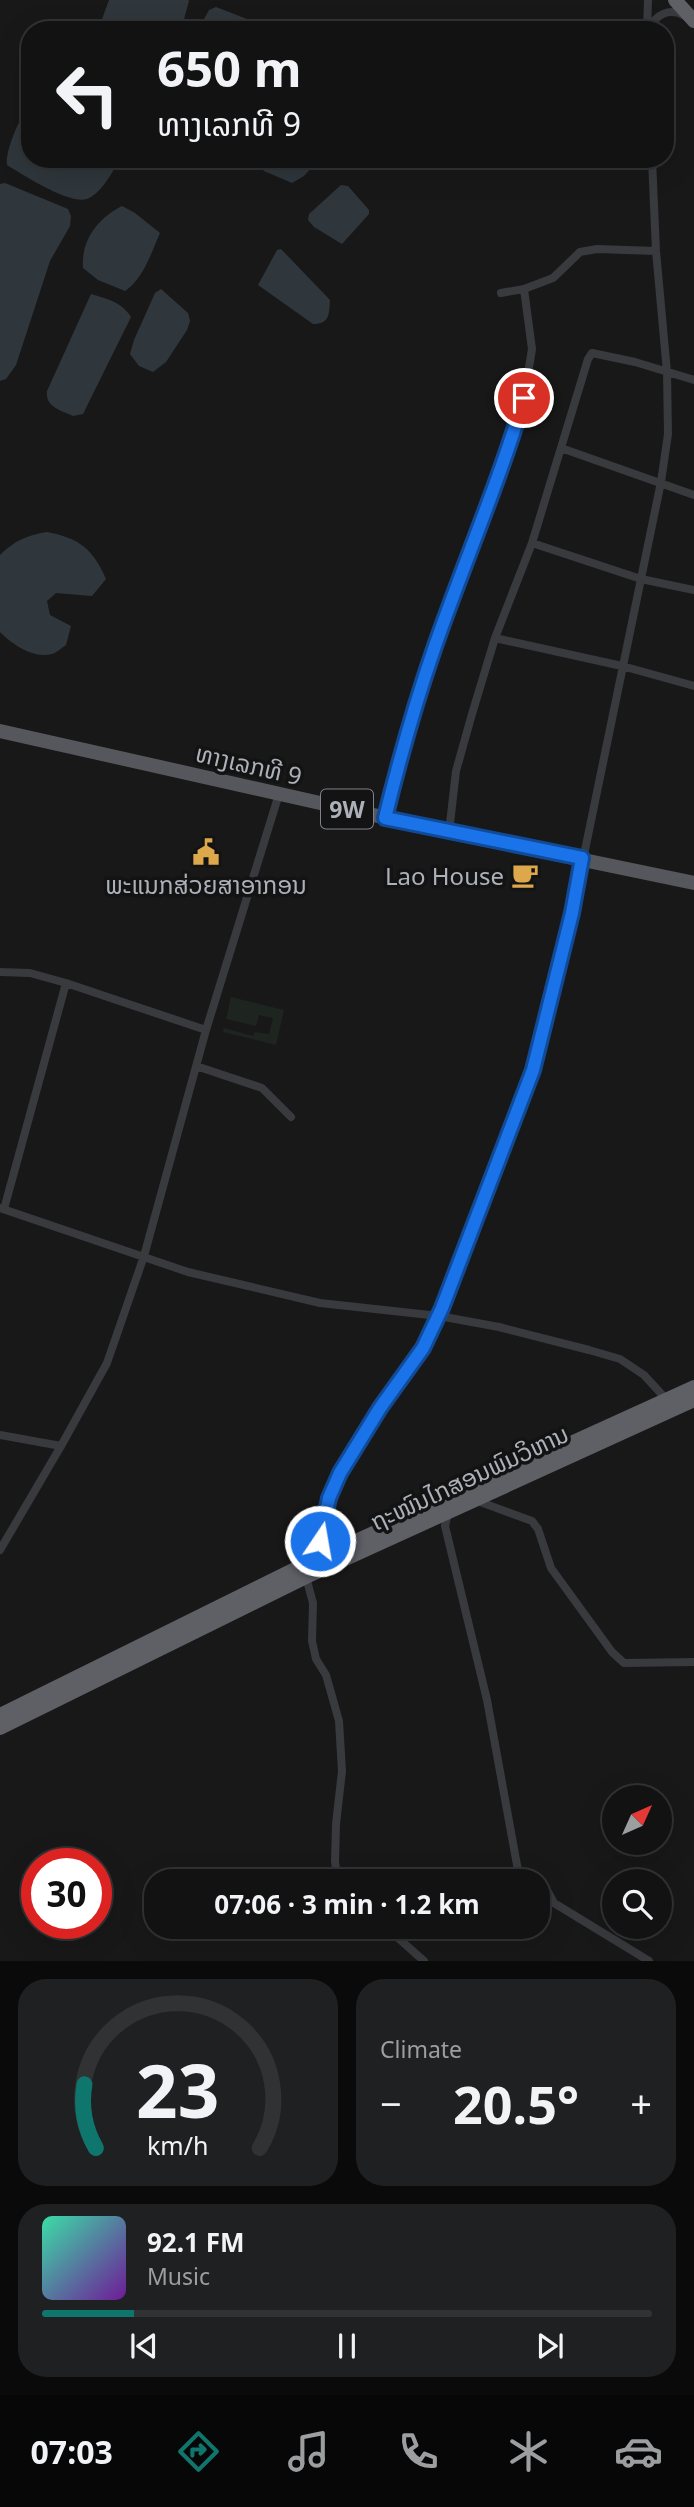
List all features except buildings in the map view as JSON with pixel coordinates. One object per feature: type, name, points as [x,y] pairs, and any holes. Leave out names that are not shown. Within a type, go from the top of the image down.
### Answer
[{"type":"highway","points":[[675,0],[694,22]]},
{"type":"highway","name":"ຖະໜົນໄກສອນພົມວິຫານ","points":[[0,1715],[694,1387]]},
{"type":"highway","name":"ຖະໜົນໄກສອນພົມວິຫານ","points":[[0,1728],[306,1577],[326,1561],[448,1511],[694,1400]]},
{"type":"main road","name":"ທາງເລກທີ 9","points":[[0,730],[385,818],[694,883]]},
{"type":"street","points":[[648,0],[648,21]]},
{"type":"street","points":[[653,21],[667,12],[678,12],[694,22]]},
{"type":"street","points":[[326,1561],[320,1541],[329,1498],[340,1473],[380,1408],[423,1348],[439,1316],[533,1070],[572,913],[661,482],[668,434],[667,372],[656,250],[652,168]]},
{"type":"street","points":[[501,293],[524,289],[554,278],[580,252],[597,249],[656,250]]},
{"type":"street","points":[[385,818],[401,751],[434,650],[524,398],[532,349],[524,289]]},
{"type":"street","points":[[449,832],[456,771],[495,638],[532,543],[592,353],[694,380]]},
{"type":"street","points":[[561,448],[694,495]]},
{"type":"street","points":[[532,543],[641,579],[694,590]]},
{"type":"street","points":[[495,638],[622,666],[694,686]]},
{"type":"street","points":[[0,1550],[107,1363],[144,1256],[206,1030],[279,794]]},
{"type":"street","points":[[0,972],[30,973],[206,1030]]},
{"type":"street","points":[[65,983],[2,1208],[188,1272],[320,1303],[439,1316],[499,1326],[620,1359],[644,1375],[666,1399]]},
{"type":"street","points":[[196,1066],[262,1088],[291,1117]]},
{"type":"street","points":[[0,1435],[61,1446]]},
{"type":"street","points":[[473,1499],[533,1521],[551,1568],[612,1652],[624,1663],[694,1662]]},
{"type":"street","points":[[448,1511],[445,1525],[487,1700],[518,1869]]},
{"type":"street","points":[[306,1577],[313,1603],[312,1641],[316,1659],[326,1675],[340,1721],[342,1771],[336,1824],[336,1869]]},
{"type":"street","points":[[550,1896],[554,1903],[649,1961]]},
{"type":"street","points":[[399,1939],[424,1961]]},
{"type":"shaded area","points":[[109,0],[189,1],[183,21],[101,21]]},
{"type":"shaded area","points":[[216,7],[252,21],[203,21],[209,10]]},
{"type":"shaded area","points":[[21,119],[21,168],[113,168],[113,171],[95,194],[87,199],[70,198],[7,165],[8,152]]},
{"type":"shaded area","points":[[261,168],[311,168],[292,183]]},
{"type":"shaded area","points":[[5,183],[68,209],[71,216],[70,226],[50,261],[16,365],[6,379],[0,381],[0,184]]},
{"type":"shaded area","points":[[341,185],[348,186],[369,210],[369,214],[342,244],[314,227],[308,220],[309,214]]},
{"type":"shaded area","points":[[122,206],[160,233],[142,272],[125,291],[98,280],[83,268],[85,248],[93,231],[106,217]]},
{"type":"shaded area","points":[[281,249],[330,300],[329,314],[323,322],[313,324],[258,285],[277,250]]},
{"type":"shaded area","points":[[161,289],[188,313],[190,321],[166,362],[153,372],[139,366],[130,354],[155,293]]},
{"type":"shaded area","points":[[91,294],[119,304],[131,317],[83,414],[73,416],[51,404],[47,391]]},
{"type":"shaded area","points":[[47,532],[84,546],[96,560],[106,579],[92,596],[56,593],[47,601],[50,615],[71,626],[66,645],[45,655],[23,649],[0,632],[0,555],[21,539]]},
{"type":"shaded area","points":[[231,997],[284,1010],[276,1045],[223,1032],[224,1028],[253,1036],[255,1032],[269,1034],[273,1018],[259,1015],[256,1026],[226,1019]]},
{"type":"place","name":"ພະແນກສ່ວຍສາອາກອນ","points":[[206,852]]},
{"type":"place","name":"Lao House","points":[[525,875]]},
{"type":"route","points":[[320,1541],[329,1498],[340,1473],[380,1408],[423,1348],[442,1308],[533,1070],[572,913],[582,858],[385,818],[401,751],[434,650],[524,398]]}]
